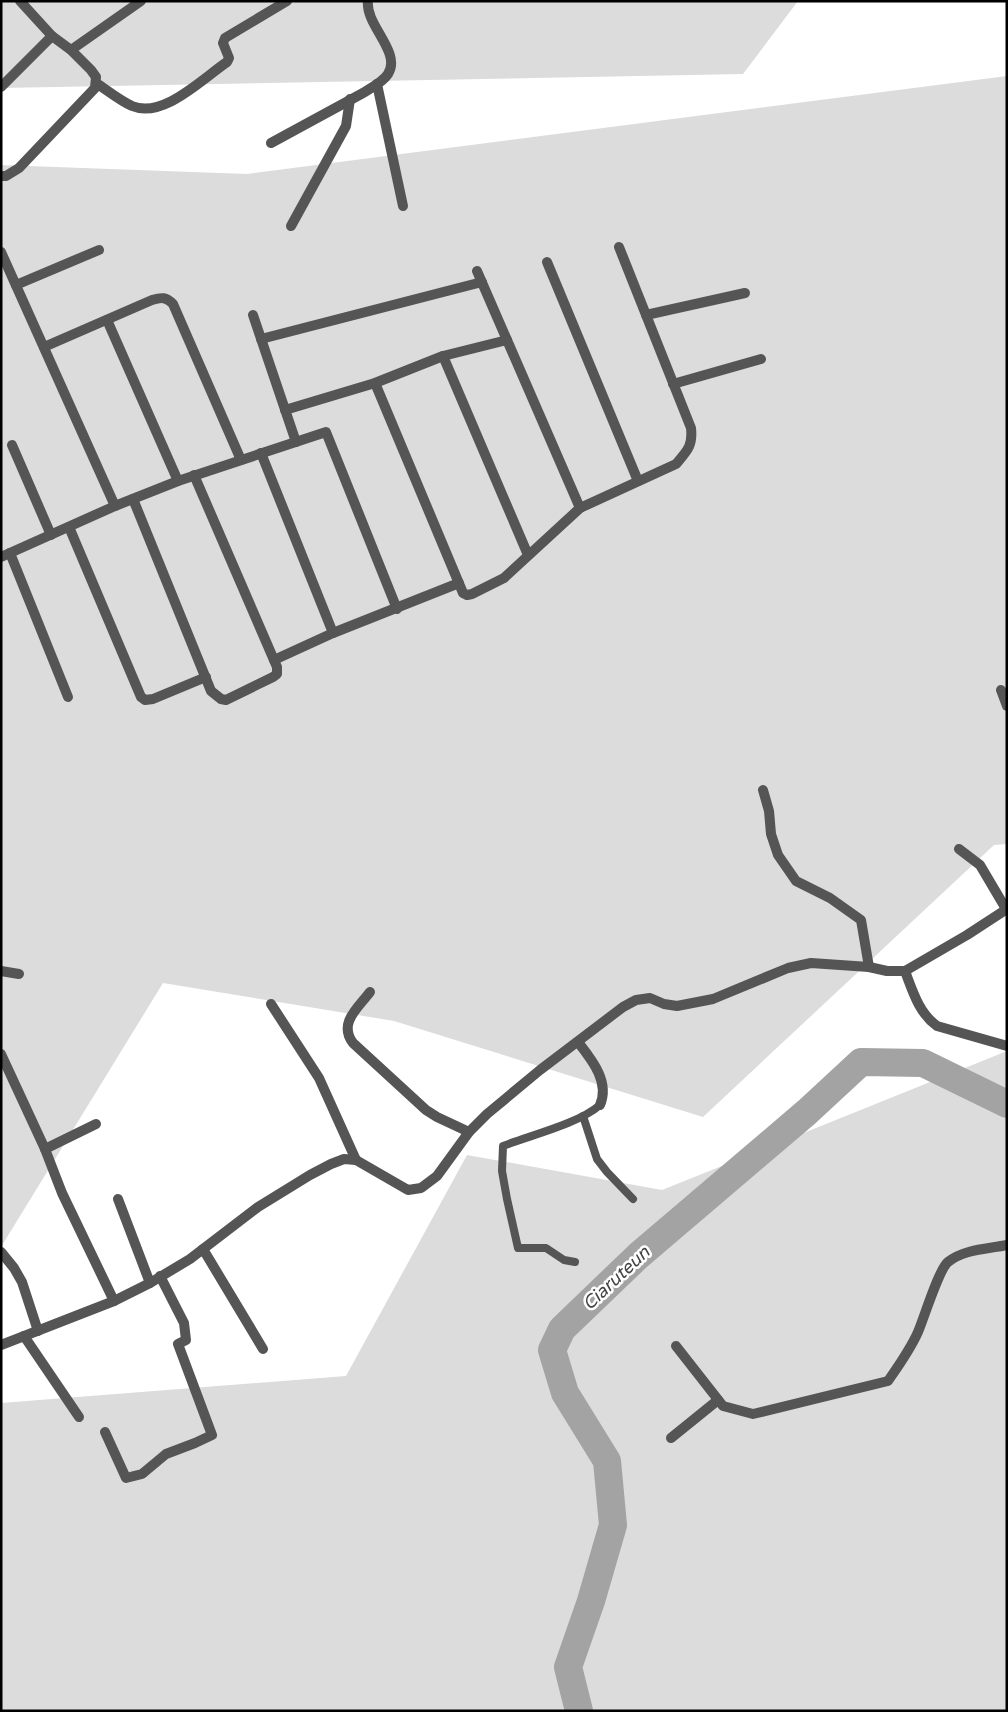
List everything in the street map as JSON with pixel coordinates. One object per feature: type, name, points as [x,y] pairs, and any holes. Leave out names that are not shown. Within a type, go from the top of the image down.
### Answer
[{"type":"street","points":[[1,176],[6,176],[19,168],[95,88],[96,83],[96,77],[91,70],[71,50],[52,36],[20,1]]},
{"type":"street","points":[[71,50],[142,1]]},
{"type":"street","points":[[96,83],[123,102],[133,106],[150,109],[160,107],[178,98],[226,62],[229,58],[223,43],[225,38],[287,1]]},
{"type":"street","points":[[271,143],[377,84],[388,74],[391,61],[390,53],[371,20],[368,1]]},
{"type":"street","points":[[1,87],[52,36]]},
{"type":"street","points":[[377,84],[403,206]]},
{"type":"street","points":[[292,226],[346,126],[350,99]]},
{"type":"street","points":[[375,384],[463,593],[467,595],[472,594],[504,578],[580,508],[676,464],[687,451],[692,440],[691,428],[619,247]]},
{"type":"street","points":[[16,285],[99,250]]},
{"type":"street","points":[[1,252],[115,506]]},
{"type":"street","points":[[547,262],[638,481]]},
{"type":"street","points":[[477,271],[580,508]]},
{"type":"street","points":[[261,339],[482,282]]},
{"type":"street","points":[[646,315],[745,293]]},
{"type":"street","points":[[44,347],[161,297],[168,298],[173,304],[241,460]]},
{"type":"street","points":[[252,315],[296,442]]},
{"type":"street","points":[[107,320],[178,481]]},
{"type":"street","points":[[285,410],[375,384],[443,356],[507,340]]},
{"type":"street","points":[[443,356],[528,555]]},
{"type":"street","points":[[673,384],[761,360]]},
{"type":"street","points":[[68,697],[6,555],[115,506],[178,481],[326,432],[397,609]]},
{"type":"street","points":[[12,445],[51,535]]},
{"type":"street","points":[[261,453],[333,633]]},
{"type":"street","points":[[133,499],[211,691],[215,696],[226,700],[277,674],[277,667],[194,475]]},
{"type":"street","points":[[70,527],[141,697],[145,700],[152,699],[206,677]]},
{"type":"street","points":[[274,660],[333,633],[459,584]]},
{"type":"street","points":[[1001,690],[1007,706]]},
{"type":"street","points":[[763,790],[769,811],[771,834],[778,855],[796,881],[830,898],[861,920],[869,967]]},
{"type":"street","points":[[1,1345],[114,1301],[150,1282],[190,1259],[258,1207],[310,1175],[344,1159],[356,1160],[408,1190],[421,1188],[437,1176],[469,1132],[500,1103],[540,1070],[636,1000],[650,998],[664,1004],[678,1006],[713,998],[788,968],[811,963],[905,971],[968,936],[1007,909],[980,865],[959,849]]},
{"type":"street","points":[[1,971],[19,974]]},
{"type":"street","points":[[905,971],[922,1011],[937,1026],[1007,1046]]},
{"type":"street","points":[[370,992],[350,1018],[347,1026],[347,1035],[353,1043],[426,1110],[469,1132]]},
{"type":"street","points":[[271,1004],[319,1078],[356,1160]]},
{"type":"street","points":[[578,1042],[597,1067],[604,1096],[600,1105]]},
{"type":"street","points":[[1,1054],[45,1149],[62,1193],[114,1301]]},
{"type":"street","points":[[45,1149],[96,1124]]},
{"type":"street","points":[[118,1199],[150,1282]]},
{"type":"street","points":[[676,1346],[723,1406],[753,1414],[888,1381],[911,1346],[947,1262],[963,1253],[1007,1245]]},
{"type":"street","points":[[203,1249],[263,1349]]},
{"type":"street","points":[[1,1252],[22,1282],[38,1330]]},
{"type":"street","points":[[105,1432],[126,1478],[142,1474],[166,1454],[212,1435],[178,1344],[186,1340],[184,1324],[160,1276]]},
{"type":"street","points":[[24,1336],[79,1417]]},
{"type":"street","points":[[671,1438],[718,1400]]},
{"type":"lane","points":[[575,1262],[564,1260],[546,1248],[518,1248],[502,1171],[503,1146],[583,1116],[600,1105]]},
{"type":"lane","points":[[583,1116],[597,1158],[607,1172],[633,1199]]},
{"type":"shaded area","points":[[1,1],[798,1],[743,74],[1,88]]},
{"type":"shaded area","points":[[1007,76],[1007,844],[994,845],[703,1117],[394,1021],[163,983],[1,1247],[1,165],[247,174]]},
{"type":"shaded area","points":[[1007,1051],[1007,1711],[1,1711],[1,1403],[346,1376],[467,1155],[662,1190]]},
{"type":"waterway","name":"Ciaruteun","points":[[579,1711],[568,1667],[591,1601],[613,1525],[607,1461],[565,1393],[552,1350],[562,1329],[638,1256],[807,1112],[861,1062],[923,1063],[1007,1104]]}]
